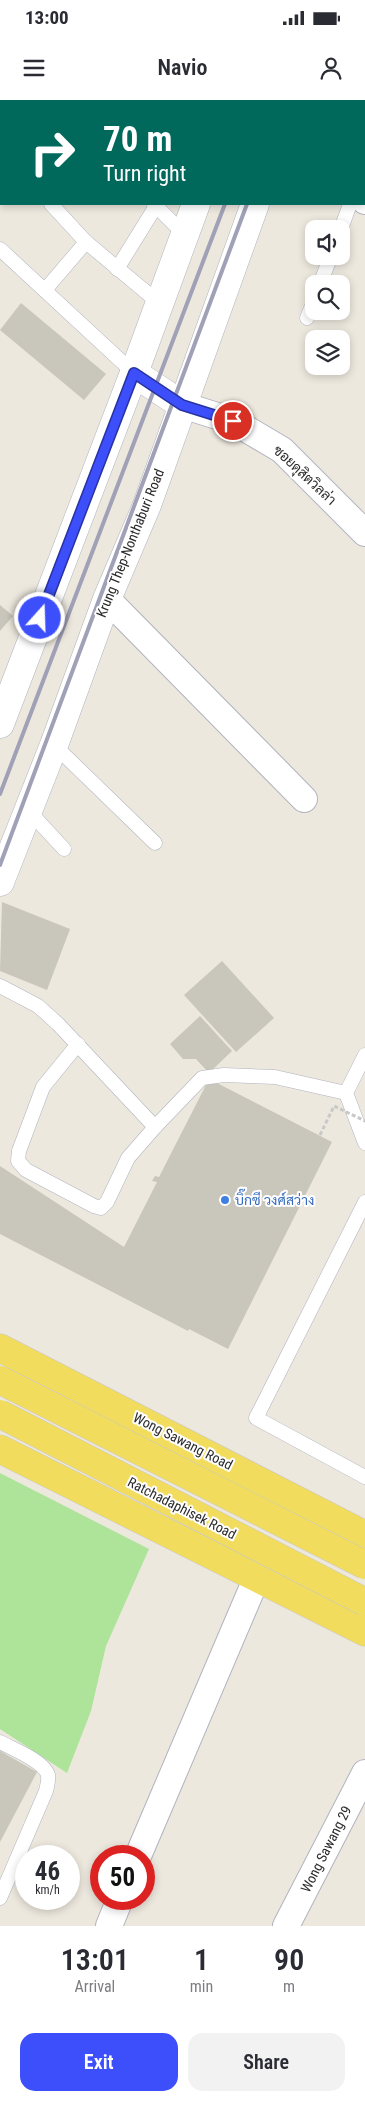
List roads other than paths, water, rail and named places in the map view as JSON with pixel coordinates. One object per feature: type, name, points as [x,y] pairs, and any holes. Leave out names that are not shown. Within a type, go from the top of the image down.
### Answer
[{"type":"main road","points":[[0,724],[134,373],[158,302],[196,205]]},
{"type":"main road","name":"Krung Thep-Nonthaburi Road","points":[[0,882],[54,745],[107,600],[146,505],[255,205]]},
{"type":"main road","points":[[134,373],[182,405]]},
{"type":"main road","name":"Wong Sawang Road","points":[[0,1348],[365,1535]]},
{"type":"main road","points":[[0,1380],[365,1565]]},
{"type":"main road","name":"Ratchadaphisek Road","points":[[0,1414],[365,1602]]},
{"type":"main road","points":[[167,1533],[151,1512],[142,1494],[138,1472],[140,1462],[153,1450],[165,1445],[196,1448]]},
{"type":"main road","points":[[0,1449],[365,1632]]},
{"type":"street","name":"ซอยดุสิตวิลล่า","points":[[182,405],[233,421],[282,450],[365,533]]},
{"type":"street","points":[[107,600],[304,799]]},
{"type":"street","points":[[143,1845],[257,1577]]},
{"type":"street","name":"Wong Sawang 29","points":[[286,1926],[365,1773]]},
{"type":"street","points":[[109,1926],[116,1910]]},
{"type":"lane","points":[[52,205],[86,242],[158,302]]},
{"type":"lane","points":[[117,269],[155,205],[184,234]]},
{"type":"lane","points":[[344,220],[350,205]]},
{"type":"lane","points":[[44,290],[86,242]]},
{"type":"lane","points":[[0,248],[134,373]]},
{"type":"lane","points":[[54,745],[155,843]]},
{"type":"lane","points":[[28,810],[64,849]]},
{"type":"lane","points":[[0,986],[38,1006],[78,1044],[155,1127]]},
{"type":"lane","points":[[78,1044],[43,1088],[18,1151],[18,1161],[26,1170],[101,1208],[107,1202],[128,1158],[202,1078],[224,1074],[275,1077],[346,1093]]},
{"type":"lane","points":[[365,1055],[346,1093],[365,1143]]},
{"type":"lane","points":[[365,1202],[256,1418],[365,1477]]},
{"type":"lane","points":[[0,1742],[44,1768],[48,1774],[48,1782],[46,1791],[0,1898]]},
{"type":"railway","points":[[0,794],[225,205]]},
{"type":"railway","points":[[0,865],[247,205]]},
{"type":"place","name":"บิ๊กซี วงศ์สว่าง","points":[[225,1200]]}]
